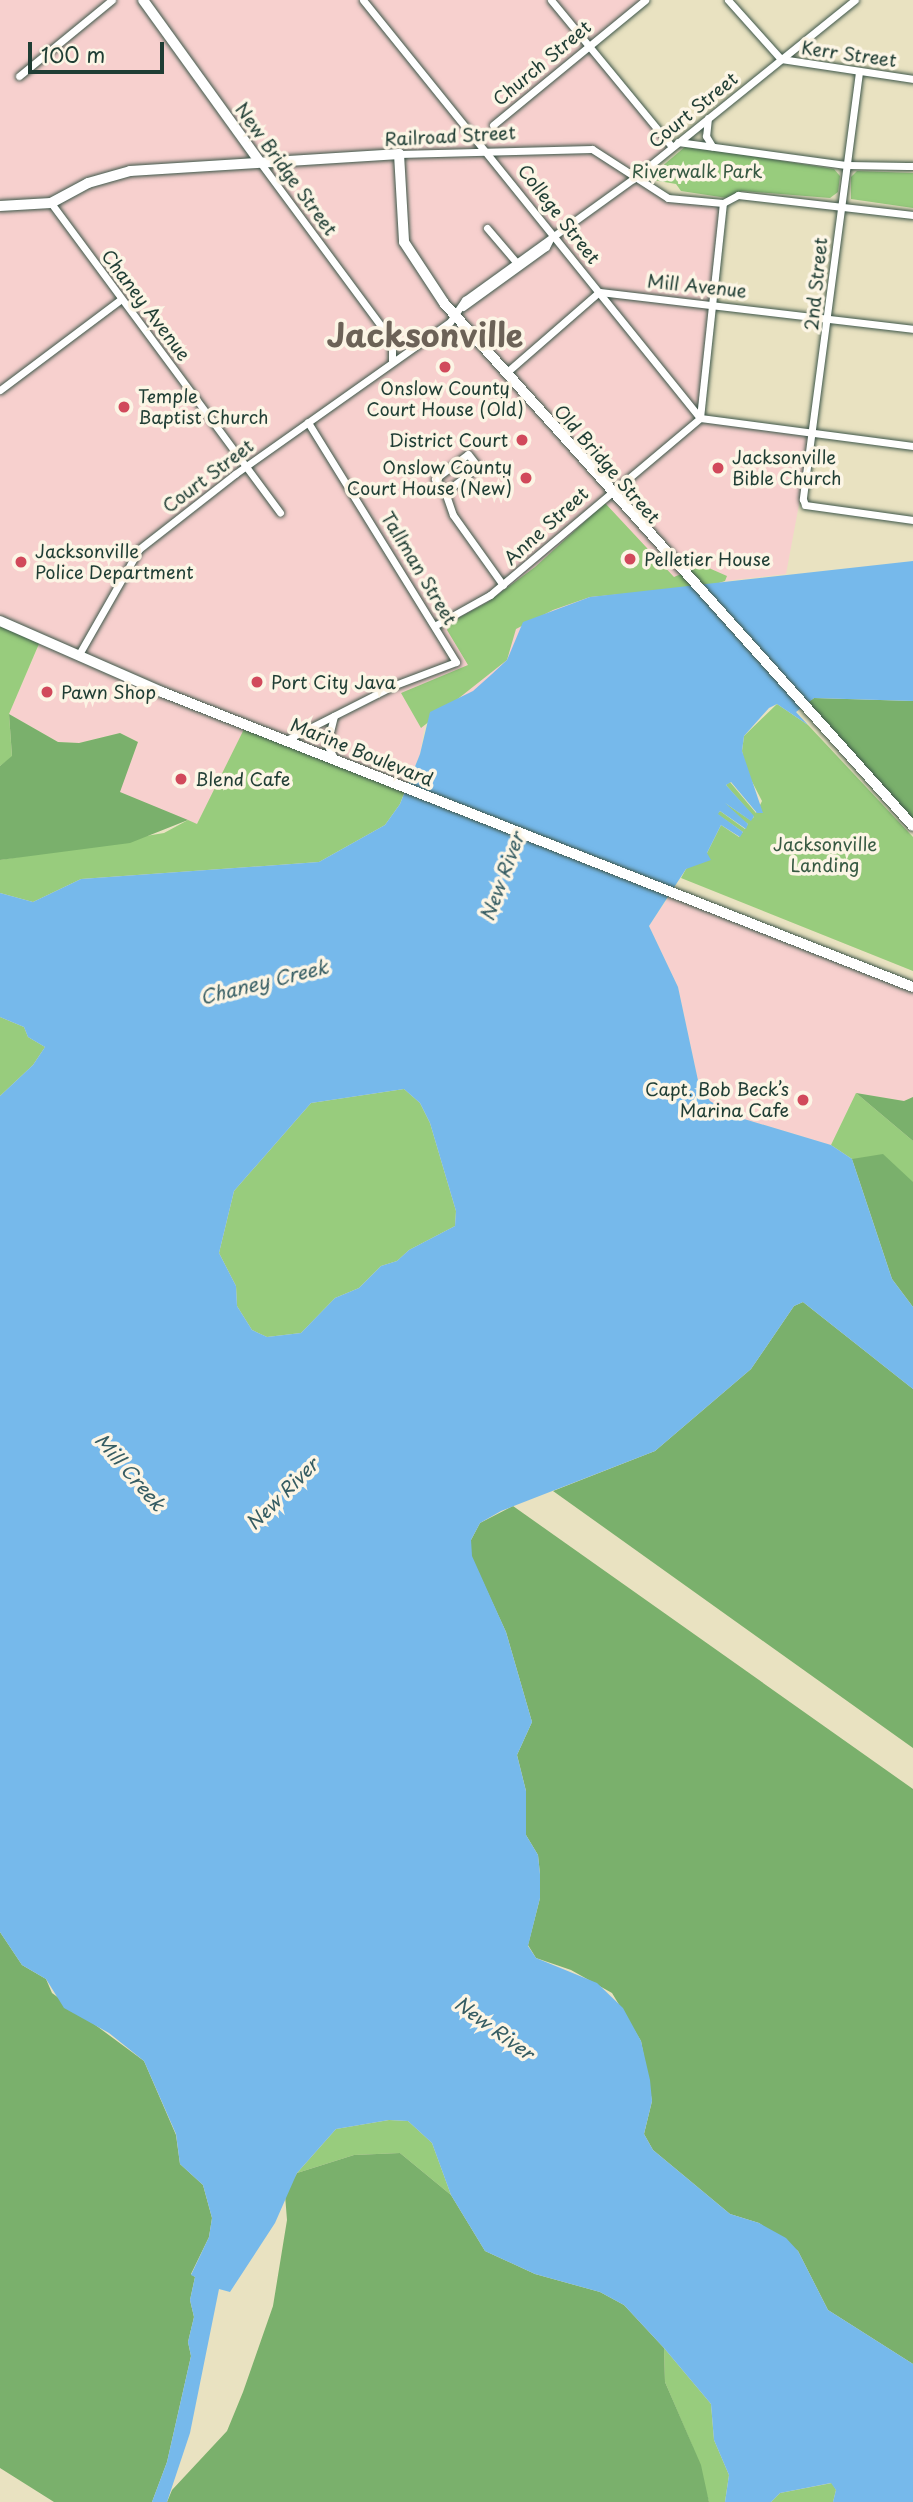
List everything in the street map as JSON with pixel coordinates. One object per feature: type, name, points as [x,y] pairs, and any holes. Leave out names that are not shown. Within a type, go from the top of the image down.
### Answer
[{"type":"main road","name":"New Bridge Street","points":[[143,0],[259,161]]},
{"type":"main road","name":"Railroad Street","points":[[51,202],[88,183],[130,171],[400,154]]},
{"type":"main road","name":"Old Bridge Street","points":[[400,154],[406,249],[455,315],[609,492],[913,826]]},
{"type":"main road","points":[[0,206],[51,202]]},
{"type":"main road","name":"Marine Boulevard","points":[[0,621],[78,656],[335,760],[913,987]]},
{"type":"street","points":[[19,76],[113,0]]},
{"type":"street","name":"College Street","points":[[363,0],[487,149],[552,238],[700,418]]},
{"type":"street","points":[[551,0],[675,144],[712,146],[847,165],[913,166]]},
{"type":"street","name":"Church Street","points":[[493,125],[645,0]]},
{"type":"street","points":[[728,0],[781,60]]},
{"type":"street","name":"Court Street","points":[[463,307],[465,300],[632,179],[855,0]]},
{"type":"street","name":"Kerr Street","points":[[781,60],[913,79]]},
{"type":"street","name":"2nd Street","points":[[859,72],[839,207],[829,317],[803,499],[805,505],[913,520]]},
{"type":"street","points":[[708,117],[706,136],[712,146]]},
{"type":"street","name":"Railroad Street","points":[[400,154],[487,149],[592,149],[632,179],[668,198],[723,203],[738,195],[913,215]]},
{"type":"street","name":"New Bridge Street","points":[[259,161],[392,341],[392,360]]},
{"type":"street","name":"Chaney Avenue","points":[[51,202],[280,512]]},
{"type":"street","points":[[723,203],[700,418],[812,435],[913,446]]},
{"type":"street","points":[[487,228],[516,262]]},
{"type":"street","name":"Court Street","points":[[78,656],[139,549],[247,465],[536,255],[552,238]]},
{"type":"street","points":[[507,372],[599,292]]},
{"type":"street","name":"Mill Avenue","points":[[599,292],[913,329]]},
{"type":"street","points":[[0,390],[121,299]]},
{"type":"street","name":"Anne Street","points":[[436,625],[503,585],[609,492],[700,418]]},
{"type":"street","name":"Tallman Street","points":[[308,422],[436,625],[456,662],[334,716]]},
{"type":"street","points":[[445,492],[478,467],[468,454],[435,479],[445,492],[453,515],[503,585]]},
{"type":"street","points":[[286,740],[334,716]]},
{"type":"street","points":[[334,716],[327,744],[335,760]]},
{"type":"shaded area","points":[[0,0],[645,0],[588,45],[672,147],[633,178],[668,198],[723,203],[700,418],[812,435],[786,574],[725,581],[426,719],[420,754],[406,788],[247,725],[197,824],[119,792],[138,742],[120,733],[79,743],[58,742],[9,714],[41,640],[0,621]]},
{"type":"shaded area","points":[[672,892],[913,987],[913,1097],[904,1101],[856,1093],[831,1145],[734,1116],[710,1101],[699,1085],[678,987],[649,926]]},
{"type":"green space","name":"Riverwalk Park","points":[[686,146],[834,169],[840,176],[838,192],[830,198],[742,191],[727,198],[681,191],[676,184],[647,179]]},
{"type":"green space","points":[[857,171],[913,173],[913,208],[851,199],[851,177]]},
{"type":"green space","points":[[605,503],[674,577],[702,565],[727,576],[725,581],[710,586],[590,597],[553,610],[516,629],[507,660],[421,728],[401,693],[468,665],[447,630],[449,623],[488,602],[535,567]]},
{"type":"green space","points":[[0,621],[41,639],[9,714],[12,757],[0,766]]},
{"type":"green space","points":[[814,698],[913,701],[913,826],[803,706]]},
{"type":"green space","name":"Jacksonville Landing","points":[[777,704],[808,725],[913,837],[913,971],[681,878],[686,869],[707,853],[721,825],[739,837],[743,832],[717,814],[720,811],[745,829],[748,824],[723,806],[725,803],[750,820],[754,817],[726,785],[730,782],[756,813],[762,801],[746,770],[742,751],[744,736]]},
{"type":"green space","points":[[9,714],[58,742],[79,743],[120,733],[138,742],[120,792],[188,820],[130,843],[0,860],[0,766],[12,756]]},
{"type":"green space","points":[[246,725],[406,788],[400,804],[385,825],[319,862],[81,879],[33,902],[0,893],[0,860],[164,833],[188,820],[197,824]]},
{"type":"green space","points":[[0,1017],[24,1027],[28,1037],[45,1047],[33,1065],[0,1096]]},
{"type":"green space","points":[[404,1089],[420,1103],[430,1123],[456,1211],[455,1226],[409,1250],[397,1261],[381,1266],[359,1288],[335,1298],[301,1333],[267,1337],[252,1330],[237,1306],[236,1286],[219,1253],[234,1191],[311,1103]]},
{"type":"green space","points":[[856,1093],[913,1141],[913,1307],[852,1159],[831,1145]]},
{"type":"green space","points":[[856,1093],[904,1101],[913,1097],[913,1141]]},
{"type":"green space","points":[[883,1154],[913,1182],[913,1307],[892,1279],[852,1159]]},
{"type":"green space","points":[[803,1302],[913,1389],[913,1748],[553,1491],[655,1451],[751,1369],[794,1306]]},
{"type":"green space","points":[[513,1506],[913,1789],[913,2364],[828,2310],[798,2251],[759,2223],[730,2214],[653,2150],[644,2134],[652,2101],[641,2041],[612,1993],[571,1970],[536,1958],[528,1945],[540,1898],[540,1874],[538,1855],[526,1835],[526,1791],[517,1755],[532,1722],[506,1632],[471,1556],[471,1540],[480,1523]]},
{"type":"green space","points":[[0,1932],[22,1965],[46,1979],[52,1993],[144,2061],[176,2135],[180,2164],[203,2185],[212,2218],[209,2237],[191,2274],[195,2277],[190,2300],[194,2317],[188,2342],[191,2356],[167,2462],[152,2502],[54,2502],[0,2468]]},
{"type":"green space","points":[[389,2120],[408,2121],[432,2143],[451,2195],[400,2153],[354,2155],[297,2173],[336,2129]]},
{"type":"green space","points":[[400,2153],[451,2195],[485,2251],[535,2274],[600,2292],[624,2305],[664,2348],[665,2382],[701,2465],[709,2502],[167,2502],[172,2490],[227,2431],[243,2392],[273,2306],[287,2220],[285,2195],[297,2173],[354,2155]]},
{"type":"green space","points":[[664,2348],[711,2404],[714,2440],[729,2475],[725,2502],[709,2502],[692,2445],[665,2382]]},
{"type":"green space","points":[[832,2483],[836,2490],[833,2502],[771,2502],[780,2493]]},
{"type":"water","points":[[913,561],[913,701],[814,698],[796,712],[808,725],[777,704],[769,708],[744,736],[742,751],[763,813],[757,813],[731,782],[726,785],[754,816],[751,821],[725,803],[748,824],[746,829],[720,811],[718,814],[743,832],[740,837],[721,825],[707,853],[711,860],[686,869],[649,926],[678,987],[699,1085],[710,1101],[734,1116],[831,1145],[852,1159],[892,1279],[913,1307],[913,1389],[803,1302],[794,1306],[751,1369],[655,1451],[501,1511],[480,1523],[471,1540],[472,1556],[506,1632],[532,1722],[517,1755],[526,1791],[526,1835],[538,1855],[540,1874],[540,1898],[528,1946],[536,1958],[597,1983],[623,2008],[641,2041],[650,2080],[652,2101],[644,2134],[653,2150],[730,2214],[759,2223],[786,2238],[798,2251],[828,2310],[913,2364],[913,2502],[833,2502],[836,2490],[831,2483],[780,2493],[771,2502],[725,2502],[729,2475],[714,2440],[711,2404],[664,2348],[624,2305],[600,2292],[535,2274],[485,2251],[451,2195],[432,2143],[408,2121],[389,2120],[336,2129],[297,2173],[275,2223],[230,2292],[219,2289],[190,2433],[167,2502],[152,2502],[167,2462],[191,2356],[188,2342],[194,2317],[190,2300],[195,2277],[191,2275],[209,2237],[212,2218],[203,2185],[180,2164],[176,2134],[144,2061],[109,2033],[64,2008],[46,1979],[22,1965],[0,1932],[0,1096],[33,1065],[45,1047],[28,1037],[24,1027],[0,1017],[0,893],[33,902],[81,879],[319,862],[385,825],[400,804],[420,754],[430,712],[473,691],[507,660],[523,622],[590,597]],"holes":[[[404,1089],[420,1103],[430,1123],[456,1211],[455,1226],[409,1250],[397,1261],[381,1266],[359,1288],[335,1298],[301,1333],[267,1337],[252,1330],[237,1306],[236,1286],[219,1253],[234,1191],[311,1103]]]},
{"type":"place","name":"Onslow County Court House (Old)","points":[[445,367]]},
{"type":"place","name":"Temple Baptist Church","points":[[124,407]]},
{"type":"place","name":"District Court","points":[[522,440]]},
{"type":"place","name":"Jacksonville Bible Church","points":[[718,468]]},
{"type":"place","name":"Onslow County Court House (New)","points":[[526,478]]},
{"type":"place","name":"Pelletier House","points":[[630,559]]},
{"type":"place","name":"Jacksonville Police Department","points":[[21,562]]},
{"type":"place","name":"Port City Java","points":[[257,682]]},
{"type":"place","name":"Pawn Shop","points":[[47,692]]},
{"type":"place","name":"Blend Cafe","points":[[181,779]]},
{"type":"place","name":"Capt. Bob Beck’s Marina Cafe","points":[[803,1100]]},
{"type":"district","name":"Jacksonville","points":[[425,334]]},
{"type":"water label","name":"New River","points":[[502,877]]},
{"type":"water label","name":"Chaney Creek","points":[[264,982]]},
{"type":"water label","name":"Mill Creek","points":[[130,1472]]},
{"type":"water label","name":"New River","points":[[282,1494]]},
{"type":"water label","name":"New River","points":[[494,2028]]}]
